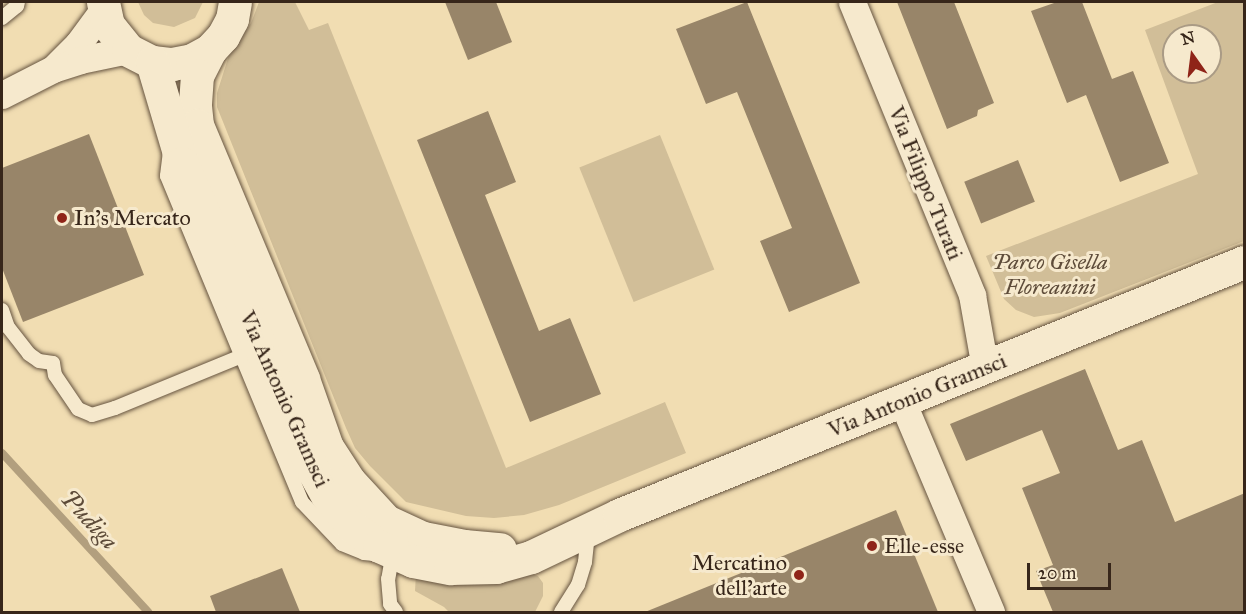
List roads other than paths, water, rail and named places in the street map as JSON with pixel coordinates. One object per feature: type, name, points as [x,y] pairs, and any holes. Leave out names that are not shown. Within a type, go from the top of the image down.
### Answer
[{"type":"street","name":"Via Antonio Gramsci","points":[[235,2],[232,19],[223,36],[210,50],[197,75],[195,106],[197,125],[303,379],[327,447],[349,481],[387,521],[423,538],[464,546],[501,549],[534,546],[589,528],[1245,262]]},
{"type":"street","name":"Via Filippo Turati","points":[[852,2],[972,295],[985,368]]},
{"type":"street","name":"Via Antonio Gramsci","points":[[103,6],[116,39],[140,56],[167,108],[174,141],[314,471],[327,495],[353,527],[379,546],[413,561],[450,568],[496,567],[531,557],[589,528]]},
{"type":"street","points":[[53,69],[78,44],[103,6]]},
{"type":"street","points":[[2,95],[53,69],[80,60],[140,56],[172,64],[192,60],[210,50]]},
{"type":"street","points":[[902,401],[991,612]]},
{"type":"lane","points":[[2,18],[17,6],[18,2]]},
{"type":"lane","points":[[174,141],[167,159],[167,176],[302,502],[342,544],[364,553],[394,552],[388,579],[390,604],[396,612]]},
{"type":"lane","points":[[2,310],[8,327],[29,354],[39,361],[53,363],[55,375],[78,409],[92,415],[115,408],[242,356]]},
{"type":"lane","points":[[561,612],[578,585],[585,562],[589,528]]},
{"type":"waterway","name":"Pudiga","points":[[2,453],[148,612]]},
{"type":"place","name":"In's Mercato","points":[[62,218]]},
{"type":"place","name":"Elle-esse","points":[[872,546]]},
{"type":"place","name":"Mercatino dell’arte","points":[[799,575]]},
{"type":"park label","name":"Parco Gisella Floreanini","points":[[1050,274]]}]
